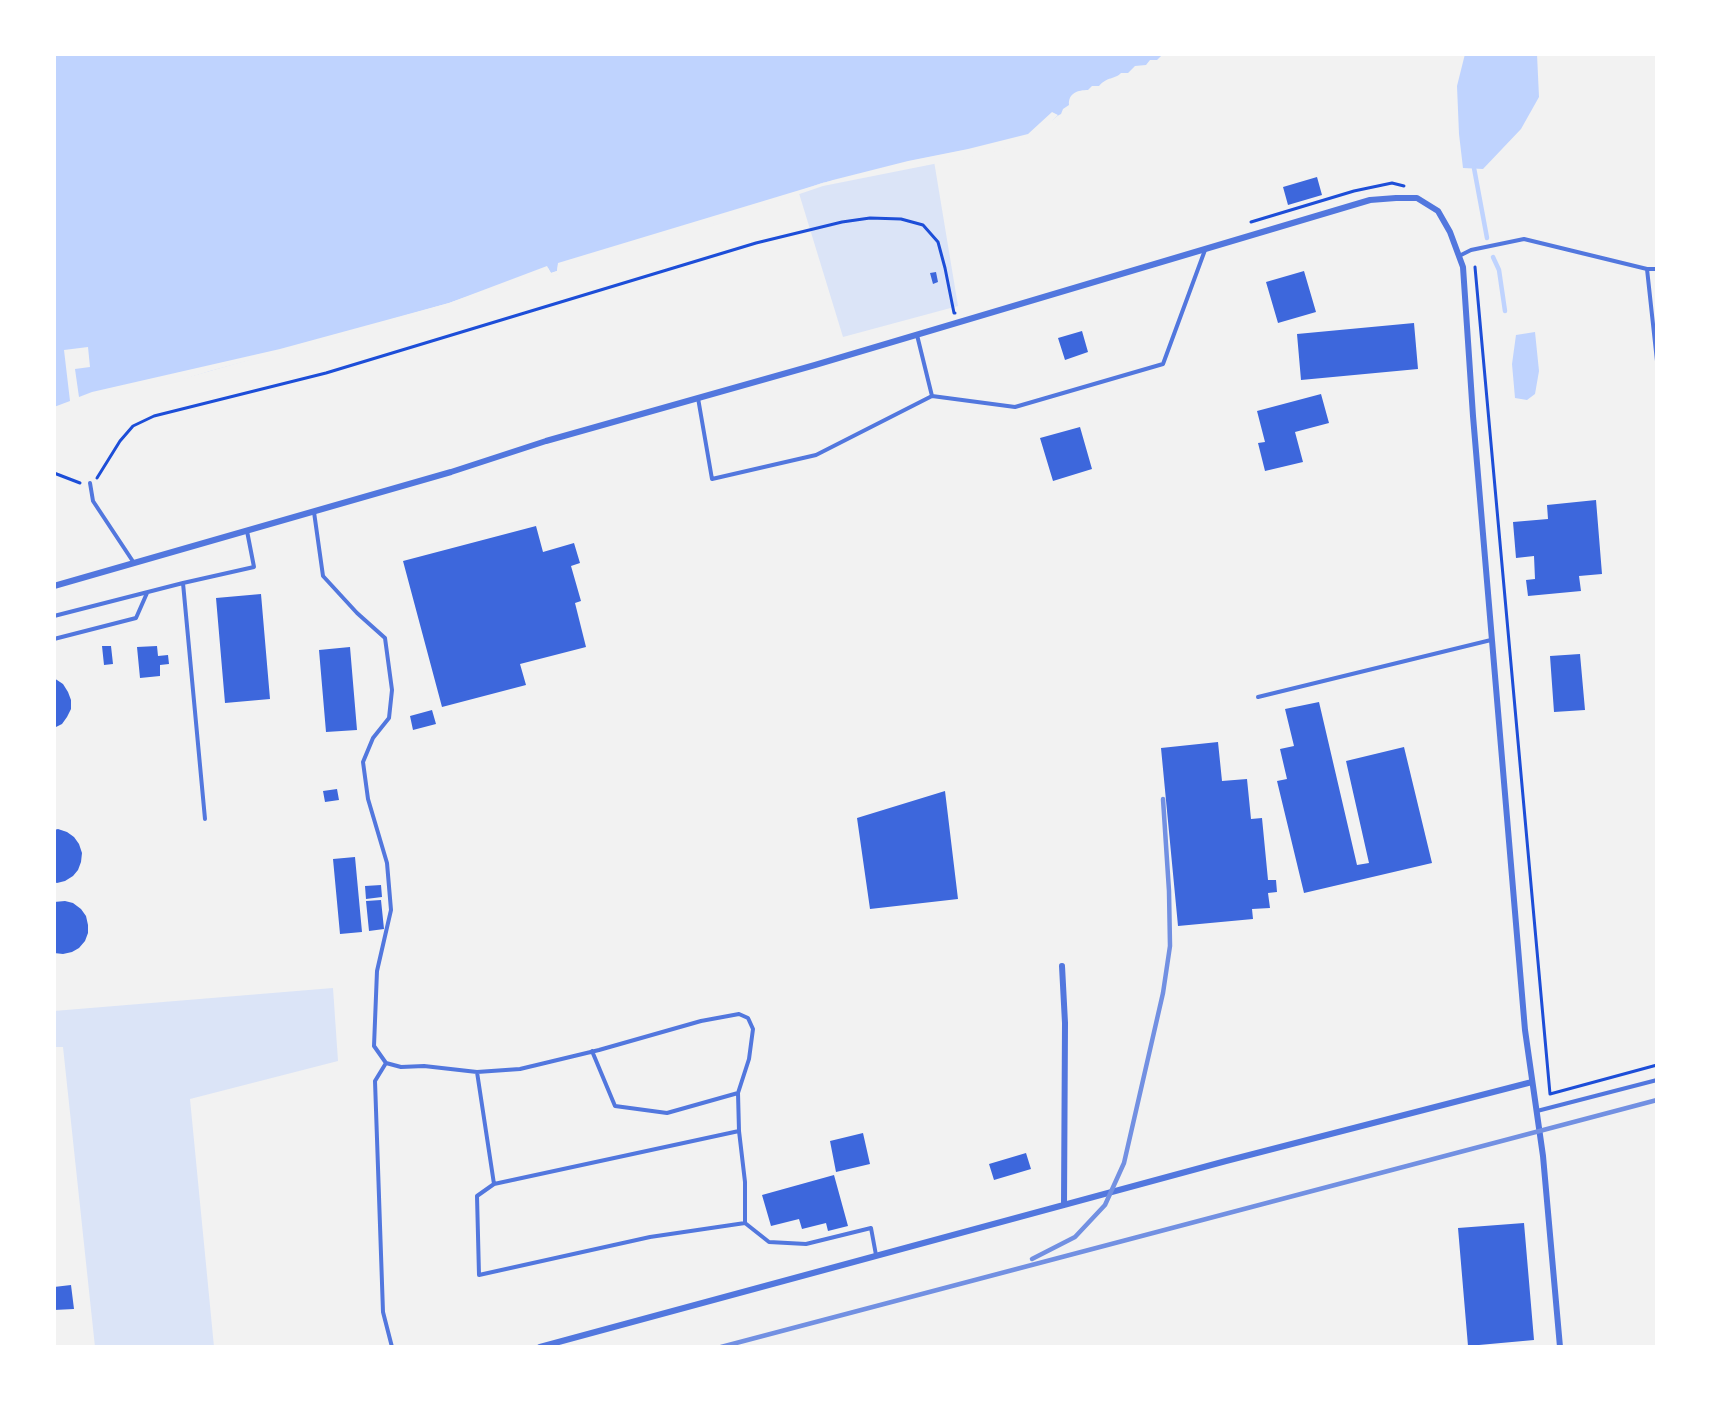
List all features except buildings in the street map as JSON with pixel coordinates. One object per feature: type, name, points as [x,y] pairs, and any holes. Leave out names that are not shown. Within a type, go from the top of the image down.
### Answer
[{"type":"street","points":[[54,586],[451,472],[546,441],[917,335],[1370,200],[1418,198],[1437,211],[1450,232],[1463,267],[1473,416],[1525,1030],[1543,1156],[1560,1347]]},
{"type":"street","points":[[1062,966],[1065,1023],[1064,1205]]},
{"type":"street","points":[[540,1347],[1064,1205],[1532,1082]]},
{"type":"lane","points":[[1459,255],[1524,238],[1657,270]]},
{"type":"lane","points":[[698,398],[712,479],[816,455],[932,396],[1015,407],[1163,364],[1205,249]]},
{"type":"lane","points":[[1647,269],[1657,361]]},
{"type":"lane","points":[[917,335],[932,396]]},
{"type":"lane","points":[[90,483],[93,501],[135,564]]},
{"type":"lane","points":[[314,512],[323,576],[357,613],[385,638],[392,690],[389,718],[373,738],[363,762],[368,799],[387,863],[392,909],[377,971],[374,1046],[386,1064],[401,1067],[424,1066],[477,1072],[520,1069],[700,1021],[739,1014],[748,1018],[753,1029],[749,1059],[738,1093],[746,1223]]},
{"type":"lane","points":[[54,616],[254,567],[247,531]]},
{"type":"lane","points":[[183,583],[205,819]]},
{"type":"lane","points":[[54,639],[136,618],[147,592]]},
{"type":"lane","points":[[1258,697],[1492,640]]},
{"type":"lane","points":[[592,1051],[615,1106],[666,1113],[738,1093]]},
{"type":"lane","points":[[386,1064],[375,1081],[383,1312],[392,1347]]},
{"type":"lane","points":[[477,1072],[494,1184]]},
{"type":"lane","points":[[1537,1111],[1657,1080]]},
{"type":"lane","points":[[739,1131],[494,1184],[477,1196],[479,1275],[650,1237],[746,1223],[769,1242],[806,1244],[871,1228],[876,1256]]},
{"type":"path","points":[[1251,222],[1354,191],[1392,183],[1411,188]]},
{"type":"path","points":[[54,473],[79,483],[90,483],[96,479],[120,441],[133,426],[154,416],[326,373],[756,243],[842,222],[870,218],[901,219],[923,225],[938,242],[954,313],[965,310]]},
{"type":"path","points":[[1472,250],[1476,268],[1550,1094],[1657,1065]]},
{"type":"shaded area","points":[[934,161],[958,306],[843,337],[798,190],[838,179]]},
{"type":"shaded area","points":[[333,988],[338,1061],[190,1099],[214,1347],[95,1347],[63,1047],[54,1047],[54,1011]]},
{"type":"water","points":[[54,54],[1163,54],[1157,60],[1150,60],[1146,65],[1135,66],[1128,73],[1121,73],[1099,86],[1092,86],[1088,90],[1074,93],[1069,105],[1053,120],[1044,135],[822,183],[713,221],[558,265],[557,271],[551,273],[548,268],[449,303],[122,396],[54,449]]},
{"type":"water","points":[[1465,54],[1537,54],[1539,97],[1521,129],[1483,169],[1463,168],[1457,86]]},
{"type":"water","points":[[1535,332],[1539,371],[1535,394],[1527,400],[1515,398],[1512,364],[1516,335]]},
{"type":"pier","points":[[1052,112],[1058,115],[1045,137],[984,154],[823,186],[714,223],[561,268],[558,274],[551,276],[547,272],[450,306],[210,371],[124,398],[101,413],[72,448],[59,453],[54,452],[54,407],[70,401],[64,350],[88,347],[90,367],[75,369],[79,397],[92,392],[280,349],[449,303],[547,266],[551,273],[557,271],[558,263],[833,180],[1028,134]]},
{"type":"waterway","points":[[1474,168],[1487,238]]},
{"type":"waterway","points":[[1493,257],[1499,270],[1505,311]]},
{"type":"railway","points":[[1032,1259],[1075,1237],[1105,1205],[1124,1163],[1163,993],[1170,946],[1163,799]]},
{"type":"railway","points":[[721,1347],[1657,1100]]}]
